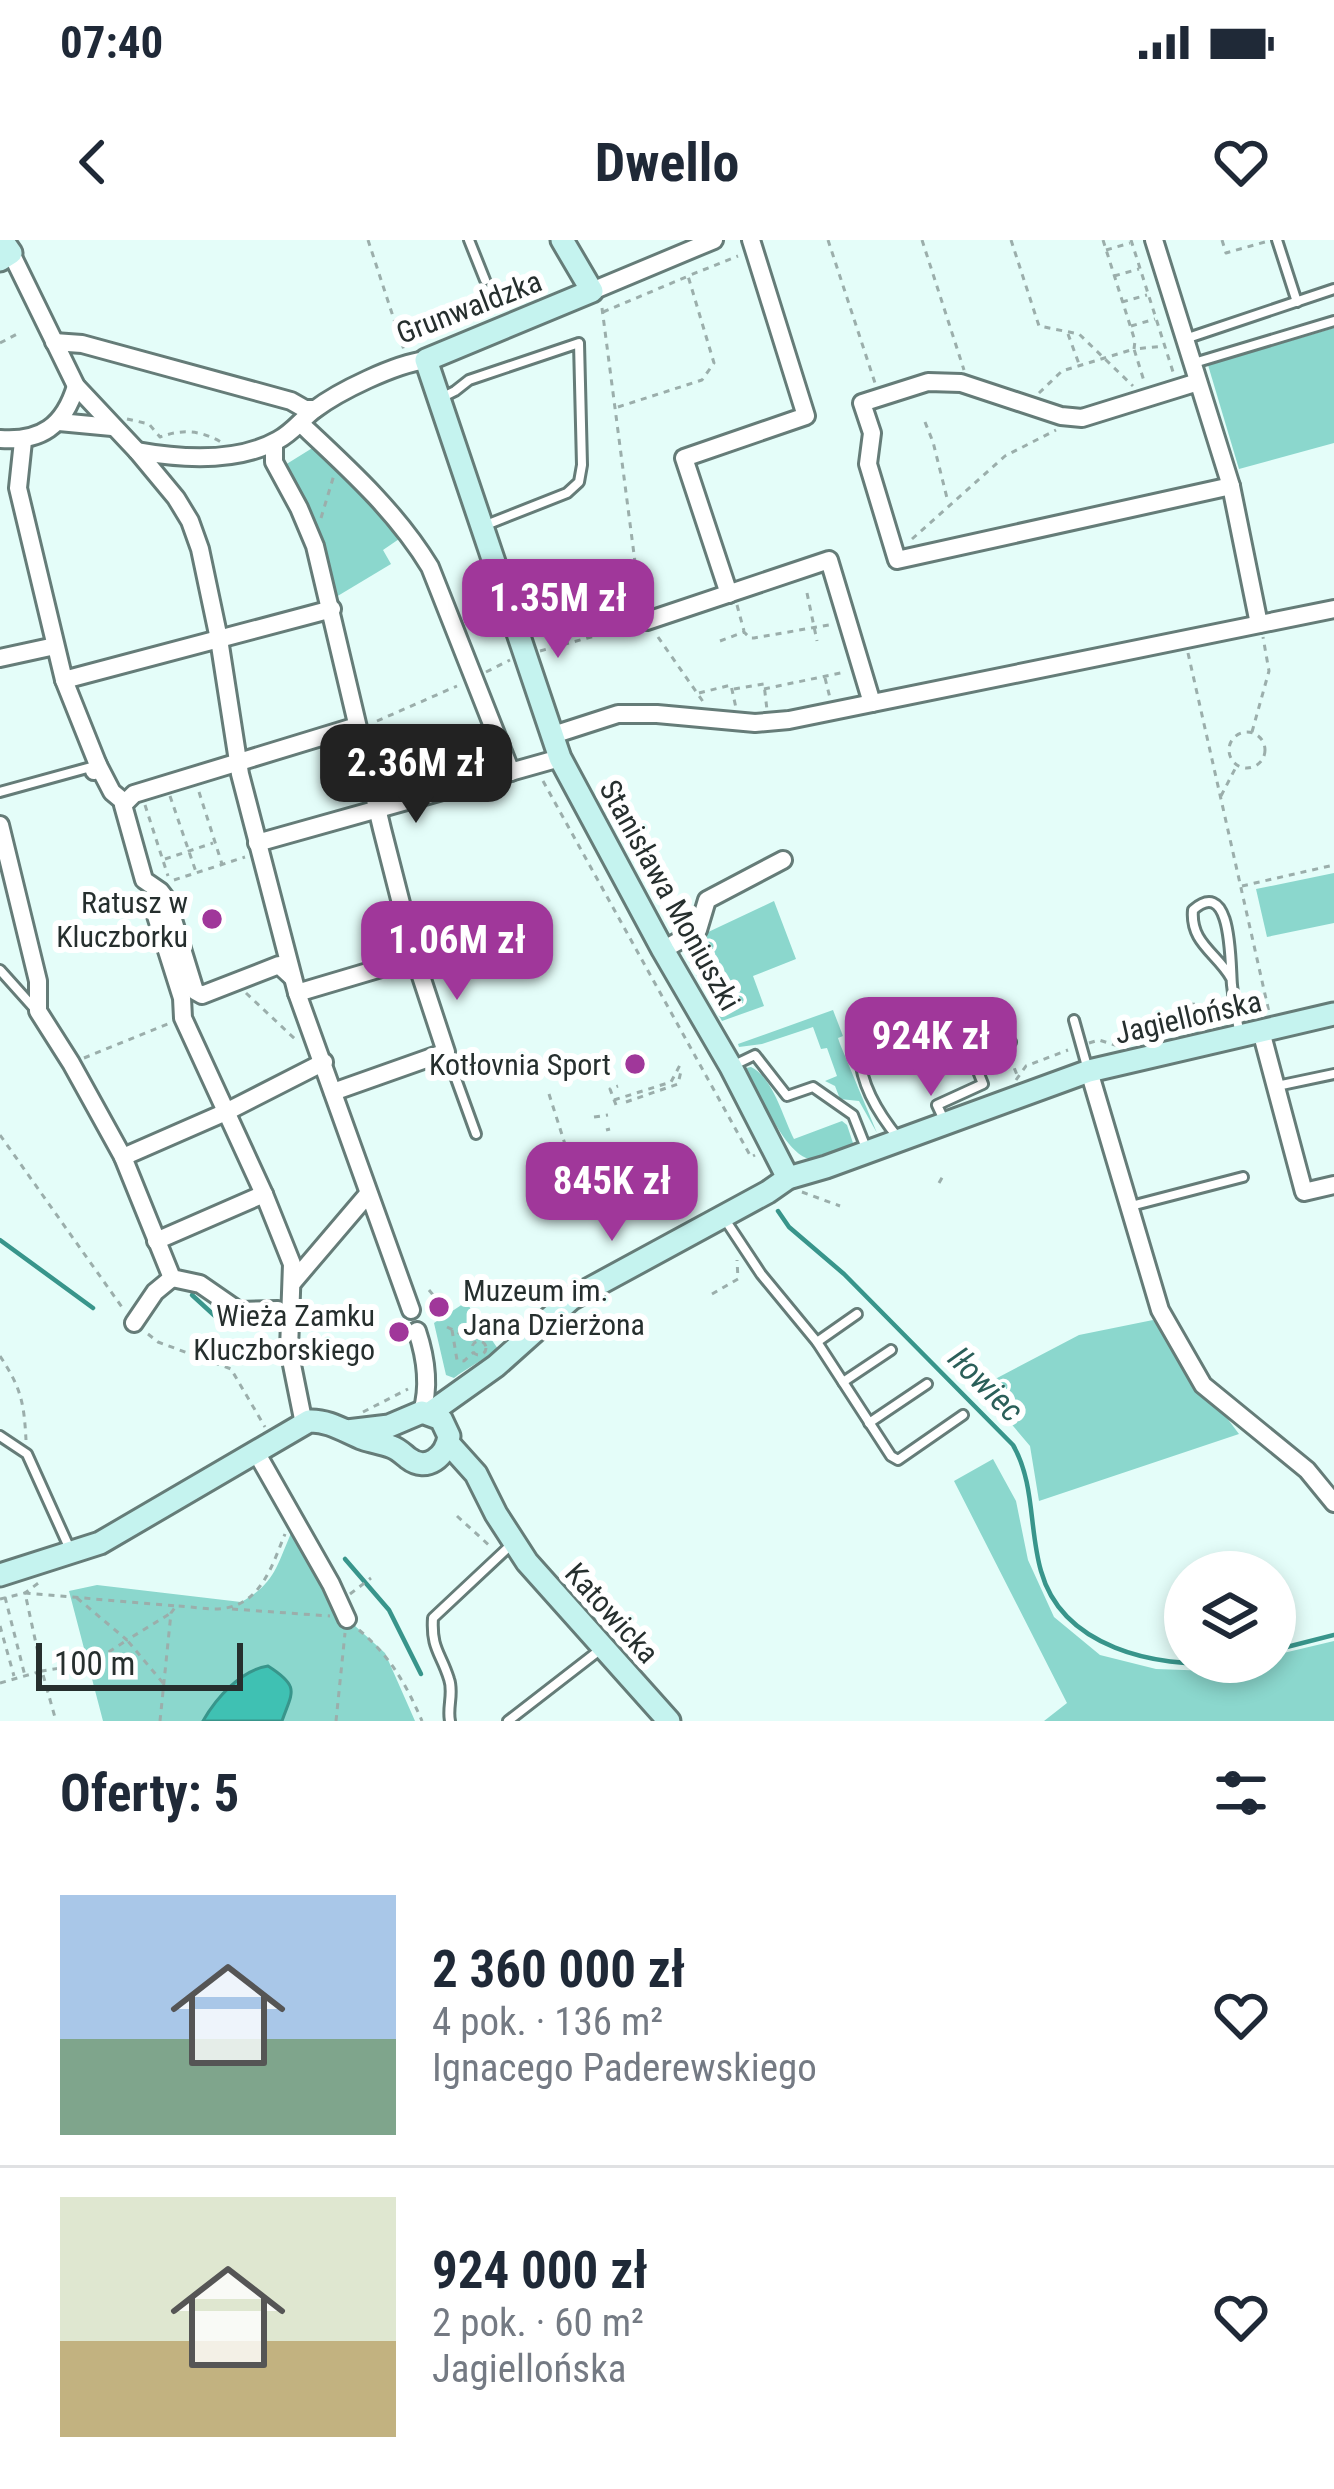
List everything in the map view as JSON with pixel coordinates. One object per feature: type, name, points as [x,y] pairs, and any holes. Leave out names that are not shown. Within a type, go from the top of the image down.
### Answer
[{"type":"street","points":[[562,240],[596,295]]},
{"type":"street","name":"Grunwaldzka","points":[[137,451],[164,456],[226,455],[274,443],[315,409],[416,356],[596,295],[714,240]]},
{"type":"street","points":[[1154,240],[1231,485],[1259,624]]},
{"type":"street","points":[[731,593],[684,458],[806,416],[752,245]]},
{"type":"street","points":[[4,251],[76,386],[115,423],[190,521],[219,639],[240,774],[295,985],[411,1310]]},
{"type":"street","points":[[54,342],[82,344],[315,409]]},
{"type":"street","name":"Stanisława Moniuszki","points":[[416,356],[439,398],[560,758],[797,1188]]},
{"type":"street","points":[[1196,373],[1178,388],[1082,418],[1060,416],[961,382],[928,382],[862,404],[872,433],[868,464],[897,560],[1231,485]]},
{"type":"street","points":[[0,440],[23,441],[59,422],[76,386]]},
{"type":"street","points":[[59,422],[115,423]]},
{"type":"street","points":[[300,423],[412,537],[430,567],[511,772]]},
{"type":"street","points":[[23,441],[18,488],[64,680],[96,766],[124,802]]},
{"type":"street","points":[[274,443],[274,462],[315,546],[415,958],[446,1052],[333,1092]]},
{"type":"street","points":[[647,621],[829,560],[872,703]]},
{"type":"street","points":[[64,680],[332,608]]},
{"type":"street","points":[[553,735],[618,713],[755,723],[789,720],[1334,609]]},
{"type":"street","points":[[0,658],[55,646]]},
{"type":"street","points":[[295,985],[279,965],[202,995],[196,992],[167,900],[144,880],[122,808],[134,794],[357,727]]},
{"type":"street","points":[[258,848],[560,758]]},
{"type":"street","points":[[0,824],[6,886],[38,981],[38,1011],[123,1157],[172,1278]]},
{"type":"street","points":[[663,950],[698,930],[707,900],[783,860]]},
{"type":"street","points":[[152,900],[182,998],[183,1018],[292,1264],[289,1350],[304,1424]]},
{"type":"street","points":[[295,985],[415,958]]},
{"type":"street","name":"Jagiellońska","points":[[432,1429],[571,1298],[768,1192],[797,1188],[868,1152],[1089,1071],[1257,1026],[1334,1014]]},
{"type":"street","points":[[1257,1026],[1304,1192],[1334,1186]]},
{"type":"street","points":[[123,1157],[320,1064]]},
{"type":"street","points":[[1089,1071],[1160,1310],[1203,1385],[1307,1470],[1334,1503]]},
{"type":"street","points":[[156,1240],[264,1194]]},
{"type":"street","points":[[293,1282],[368,1194]]},
{"type":"street","points":[[172,1278],[200,1284],[238,1311],[278,1310]]},
{"type":"street","points":[[134,1323],[155,1292],[172,1278]]},
{"type":"street","points":[[418,1331],[432,1429],[422,1463],[406,1457],[398,1435],[432,1429]]},
{"type":"street","points":[[2,1590],[115,1535],[315,1420],[401,1450]]},
{"type":"street","points":[[347,1431],[432,1429]]},
{"type":"street","name":"Katowicka","points":[[432,1429],[488,1498],[506,1548],[542,1580],[669,1721]]},
{"type":"street","points":[[256,1452],[347,1619]]},
{"type":"lane","points":[[469,240],[485,280]]},
{"type":"lane","points":[[1275,240],[1297,302]]},
{"type":"lane","points":[[1185,339],[1334,289]]},
{"type":"lane","points":[[1196,373],[1334,321]]},
{"type":"lane","points":[[439,398],[469,380],[579,343],[579,482],[567,493],[483,526]]},
{"type":"lane","points":[[0,792],[96,766]]},
{"type":"lane","points":[[1232,978],[1222,912],[1202,903],[1193,910],[1194,932],[1232,978],[1257,1026]]},
{"type":"lane","points":[[0,970],[38,1011]]},
{"type":"lane","points":[[900,1140],[886,1126],[860,1070],[860,1056],[956,1016],[983,1084],[938,1105],[946,1124]]},
{"type":"lane","points":[[1074,1021],[1089,1071]]},
{"type":"lane","points":[[973,1058],[1009,1042]]},
{"type":"lane","points":[[446,1052],[476,1134]]},
{"type":"lane","points":[[730,1066],[755,1055],[787,1096],[812,1087],[853,1115],[868,1152]]},
{"type":"lane","points":[[1276,1086],[1334,1073]]},
{"type":"lane","points":[[1129,1206],[1244,1177]]},
{"type":"lane","points":[[723,1216],[761,1274],[818,1342],[891,1456],[898,1460],[963,1415]]},
{"type":"lane","points":[[818,1342],[857,1314]]},
{"type":"lane","points":[[843,1382],[891,1350]]},
{"type":"lane","points":[[869,1424],[927,1384]]},
{"type":"lane","points":[[0,1436],[27,1454],[72,1554]]},
{"type":"lane","points":[[450,1721],[451,1688],[436,1653],[433,1618],[506,1548]]},
{"type":"lane","points":[[508,1721],[602,1648]]},
{"type":"path","points":[[368,240],[416,356]]},
{"type":"path","points":[[828,240],[878,390]]},
{"type":"path","points":[[922,240],[966,376]]},
{"type":"path","points":[[1011,240],[1040,326],[1079,334],[1146,394],[1136,341],[1103,240]]},
{"type":"path","points":[[1222,240],[1226,253],[1275,240]]},
{"type":"path","points":[[1106,250],[1131,242],[1178,388]]},
{"type":"path","points":[[603,313],[752,245]]},
{"type":"path","points":[[1114,276],[1140,269]]},
{"type":"path","points":[[616,407],[702,380],[714,363],[688,276]]},
{"type":"path","points":[[1122,302],[1149,294]]},
{"type":"path","points":[[596,295],[603,313],[641,611],[715,719]]},
{"type":"path","points":[[1131,326],[1157,319]]},
{"type":"path","points":[[1068,332],[1079,366]]},
{"type":"path","points":[[0,343],[19,334]]},
{"type":"path","points":[[1031,400],[1062,371],[1134,349],[1166,346]]},
{"type":"path","points":[[897,560],[916,533],[1005,456],[1082,418]]},
{"type":"path","points":[[115,423],[142,421],[160,437],[195,431],[224,444]]},
{"type":"path","points":[[925,422],[949,504]]},
{"type":"path","points":[[316,531],[338,468]]},
{"type":"path","points":[[731,593],[750,638],[848,622]]},
{"type":"path","points":[[807,593],[817,641]]},
{"type":"path","points":[[535,652],[647,621]]},
{"type":"path","points":[[1252,732],[1269,670],[1259,624]]},
{"type":"path","points":[[720,641],[744,632]]},
{"type":"path","points":[[784,632],[786,642]]},
{"type":"path","points":[[754,638],[756,648]]},
{"type":"path","points":[[1185,639],[1240,886],[1257,1026]]},
{"type":"path","points":[[485,673],[511,660]]},
{"type":"path","points":[[764,688],[862,668]]},
{"type":"path","points":[[825,676],[830,700]]},
{"type":"path","points":[[377,722],[470,680]]},
{"type":"path","points":[[697,693],[764,684],[767,710]]},
{"type":"path","points":[[732,689],[736,711]]},
{"type":"path","points":[[1243,732],[1252,732],[1264,743],[1264,758],[1252,768],[1237,766],[1230,743],[1243,732]]},
{"type":"path","points":[[1220,797],[1237,766]]},
{"type":"path","points":[[537,774],[751,1157],[772,1147]]},
{"type":"path","points":[[197,786],[222,864]]},
{"type":"path","points":[[183,790],[145,802],[170,881],[258,848]]},
{"type":"path","points":[[170,795],[196,872]]},
{"type":"path","points":[[163,860],[215,842]]},
{"type":"path","points":[[1240,886],[1334,865]]},
{"type":"path","points":[[245,992],[299,1042],[308,1042],[320,1064]]},
{"type":"path","points":[[1189,1004],[1206,1005],[1230,1021],[1211,1024]]},
{"type":"path","points":[[71,1063],[183,1018]]},
{"type":"path","points":[[1012,1086],[1026,1066],[1081,1045],[1099,1040],[1115,1045],[1173,1032]]},
{"type":"path","points":[[129,1040],[132,1048]]},
{"type":"path","points":[[1009,1042],[1018,1077]]},
{"type":"path","points":[[609,1080],[615,1103],[671,1082],[681,1063]]},
{"type":"path","points":[[626,1102],[678,1084],[681,1072]]},
{"type":"path","points":[[610,1089],[618,1086]]},
{"type":"path","points":[[549,1094],[578,1185]]},
{"type":"path","points":[[594,1117],[608,1115]]},
{"type":"path","points":[[939,1183],[943,1176]]},
{"type":"path","points":[[797,1188],[840,1206]]},
{"type":"path","points":[[712,1294],[738,1279],[739,1240]]},
{"type":"path","points":[[429,1290],[434,1297]]},
{"type":"path","points":[[450,1328],[483,1343],[486,1350],[481,1355],[474,1352],[457,1360],[450,1328]]},
{"type":"path","points":[[474,1352],[477,1342]]},
{"type":"path","points":[[0,1356],[24,1402],[27,1454]]},
{"type":"path","points":[[363,1412],[416,1386]]},
{"type":"path","points":[[228,1609],[266,1581],[292,1516]]},
{"type":"path","points":[[458,1516],[506,1548]]},
{"type":"path","points":[[25,1594],[53,1572]]},
{"type":"path","points":[[363,1585],[371,1578]]},
{"type":"path","points":[[25,1676],[2,1590],[347,1619],[374,1642],[405,1681],[422,1721]]},
{"type":"path","points":[[25,1594],[56,1721]]},
{"type":"path","points":[[76,1597],[127,1640],[163,1684]]},
{"type":"path","points":[[0,1683],[92,1663],[176,1606]]},
{"type":"path","points":[[160,1721],[171,1613]]},
{"type":"path","points":[[336,1721],[347,1619]]},
{"type":"path","points":[[0,1626],[15,1679]]},
{"type":"shaded area","points":[[1334,328],[1334,443],[1239,469],[1208,365]]},
{"type":"shaded area","points":[[314,447],[402,537],[383,550],[391,564],[336,597],[317,526],[285,465]]},
{"type":"shaded area","points":[[1334,873],[1334,923],[1267,937],[1256,889]]},
{"type":"shaded area","points":[[774,901],[796,959],[753,976],[764,1006],[722,1021],[683,951],[687,942]]},
{"type":"shaded area","points":[[833,1010],[843,1036],[838,1038],[840,1044],[877,1133],[859,1101],[840,1099],[835,1086],[825,1081],[837,1076],[813,1027],[739,1047]]},
{"type":"shaded area","points":[[751,1067],[771,1088],[794,1139],[842,1121],[851,1146],[828,1156],[804,1157],[784,1137],[766,1107],[746,1068]]},
{"type":"shaded area","points":[[466,1302],[498,1349],[454,1378],[446,1375],[434,1323]]},
{"type":"shaded area","points":[[1153,1320],[1239,1434],[1039,1501],[1030,1446],[980,1387],[1079,1335]]},
{"type":"shaded area","points":[[993,1459],[1016,1501],[1028,1560],[1054,1617],[1100,1655],[1164,1669],[1164,1683],[1296,1683],[1296,1650],[1334,1641],[1334,1721],[1044,1721],[1067,1703],[954,1481]]},
{"type":"shaded area","points":[[292,1531],[333,1606],[385,1653],[415,1721],[103,1721],[69,1591],[97,1585],[241,1602],[268,1581]]},
{"type":"shaded area","points":[[268,1666],[290,1685],[282,1721],[203,1721],[230,1686]]},
{"type":"waterway","name":"Iłowiec","points":[[778,1211],[1013,1445],[1025,1475],[1041,1571],[1052,1597],[1069,1618],[1115,1648],[1164,1660]]},
{"type":"waterway","points":[[0,1240],[93,1308]]},
{"type":"waterway","points":[[192,1295],[216,1317]]},
{"type":"waterway","points":[[345,1559],[389,1610],[421,1674]]},
{"type":"waterway","name":"Iłowiec","points":[[1296,1645],[1334,1635]]},
{"type":"place","name":"Ratusz w Kluczborku","points":[[212,919]]},
{"type":"place","name":"Kotłovnia Sport","points":[[635,1064]]},
{"type":"place","name":"Muzeum im. Jana Dzierżona","points":[[439,1307]]},
{"type":"place","name":"Wieża Zamku Kluczborskiego","points":[[399,1332]]}]
